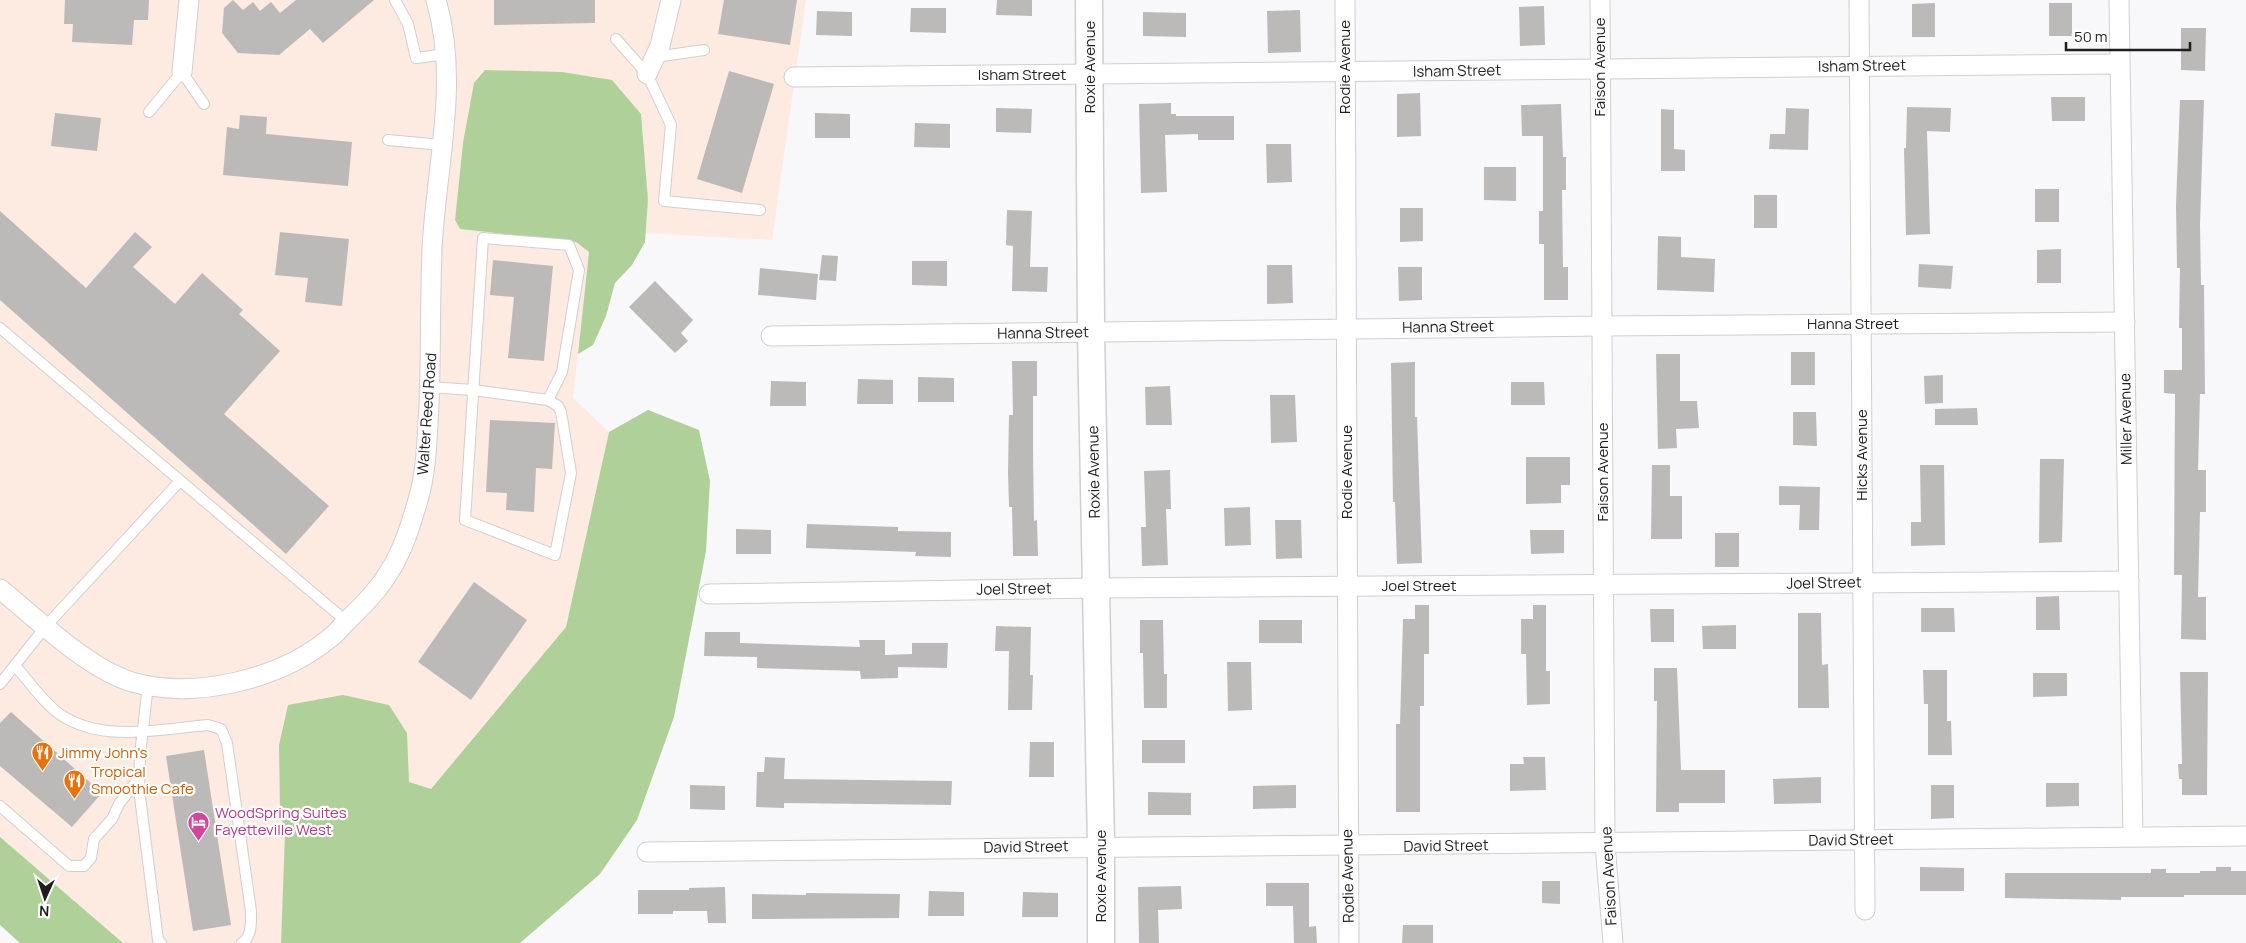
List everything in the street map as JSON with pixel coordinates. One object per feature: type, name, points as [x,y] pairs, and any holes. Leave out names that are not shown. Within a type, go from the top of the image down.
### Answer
[{"type":"street","points":[[182,72],[188,0]]},
{"type":"street","name":"Walter Reed Road","points":[[0,589],[88,660],[131,682],[148,685],[191,687],[221,685],[251,679],[280,669],[332,638],[373,595],[390,571],[407,534],[419,498],[424,469],[429,387],[435,198],[448,77],[442,21],[436,0]]},
{"type":"street","points":[[651,65],[668,21],[671,0]]},
{"type":"street","name":"Roxie Avenue","points":[[1089,0],[1091,332],[1101,846],[1101,943]]},
{"type":"street","name":"Rodie Avenue","points":[[1345,0],[1349,943]]},
{"type":"street","name":"Faison Avenue","points":[[1600,0],[1605,844],[1613,943]]},
{"type":"street","name":"Hicks Avenue","points":[[1859,0],[1865,910]]},
{"type":"street","name":"Miller Avenue","points":[[2119,0],[2133,837]]},
{"type":"street","name":"Isham Street","points":[[794,77],[2120,64]]},
{"type":"street","name":"Hanna Street","points":[[771,336],[2125,322]]},
{"type":"street","name":"Joel Street","points":[[709,594],[1096,588],[2129,581]]},
{"type":"street","name":"David Street","points":[[647,852],[1101,846],[1348,847],[2246,836]]},
{"type":"lane","points":[[395,0],[408,24],[416,58],[447,54]]},
{"type":"lane","points":[[616,39],[651,65],[671,125],[664,201],[760,210]]},
{"type":"lane","points":[[651,65],[704,50]]},
{"type":"lane","points":[[149,112],[182,72],[204,104]]},
{"type":"lane","points":[[388,140],[442,145]]},
{"type":"lane","points":[[429,387],[473,390],[548,400],[558,406],[561,412],[571,473],[555,555],[465,520],[473,390],[483,238],[569,245],[579,270],[562,372],[548,400]]},
{"type":"lane","points":[[0,328],[346,622]]},
{"type":"lane","points":[[0,684],[16,667],[46,626],[180,480]]},
{"type":"lane","points":[[16,667],[59,714],[81,727],[119,732],[208,725],[221,729],[227,743],[251,911],[250,928],[246,940],[242,943]]},
{"type":"lane","points":[[148,685],[139,778],[158,940],[161,943]]},
{"type":"lane","points":[[0,806],[69,866],[84,866],[91,858],[94,839],[112,819],[119,804],[139,778]]},
{"type":"shaded area","points":[[0,0],[806,0],[772,240],[646,233],[648,200],[463,143],[455,220],[460,229],[590,243],[573,398],[609,432],[566,627],[431,789],[286,834],[281,943],[123,943],[0,837]]},
{"type":"green space","points":[[485,70],[562,72],[612,80],[641,114],[648,200],[645,242],[632,265],[615,283],[606,316],[593,345],[578,354],[589,252],[576,242],[460,229],[455,220],[463,143],[474,83]]},
{"type":"green space","points":[[648,410],[699,430],[710,481],[706,551],[674,717],[637,820],[600,874],[520,943],[281,943],[285,834],[280,810],[279,745],[288,705],[343,695],[389,705],[407,733],[409,782],[431,789],[566,627],[609,432]]},
{"type":"green space","points":[[0,837],[123,943],[20,943],[0,925]]},
{"type":"building","points":[[65,0],[149,0],[148,20],[134,20],[132,45],[72,42],[73,24],[64,24]]},
{"type":"building","points":[[233,0],[243,10],[253,2],[260,11],[271,2],[280,13],[296,0],[374,0],[323,43],[310,29],[279,55],[238,53],[222,33],[224,8]]},
{"type":"building","points":[[494,0],[595,0],[595,23],[494,25]]},
{"type":"building","points":[[724,0],[797,0],[790,45],[718,34]]},
{"type":"building","points":[[997,0],[1032,0],[1032,16],[996,15]]},
{"type":"building","points":[[1935,3],[1935,37],[1912,37],[1912,4]]},
{"type":"building","points":[[2049,3],[2072,3],[2072,36],[2049,36]]},
{"type":"building","points":[[1544,6],[1545,45],[1520,46],[1519,7]]},
{"type":"building","points":[[911,8],[946,8],[946,33],[910,32]]},
{"type":"building","points":[[1300,10],[1301,52],[1268,53],[1267,11]]},
{"type":"building","points":[[817,11],[852,12],[852,36],[816,35]]},
{"type":"building","points":[[1143,12],[1186,13],[1186,37],[1143,36]]},
{"type":"building","points":[[2181,28],[2206,28],[2205,71],[2181,70]]},
{"type":"building","points":[[729,71],[774,84],[742,193],[697,179]]},
{"type":"building","points":[[1420,93],[1421,136],[1397,137],[1397,94]]},
{"type":"building","points":[[2051,97],[2085,97],[2085,121],[2052,121]]},
{"type":"building","points":[[2180,100],[2204,100],[2200,225],[2201,285],[2204,285],[2205,394],[2200,394],[2198,470],[2206,470],[2206,512],[2200,512],[2198,597],[2206,597],[2206,640],[2181,639],[2182,575],[2174,575],[2175,394],[2164,393],[2164,370],[2182,370],[2182,328],[2179,328],[2180,268],[2177,268],[2176,205]]},
{"type":"building","points":[[1171,103],[1171,114],[1176,114],[1176,116],[1234,116],[1234,140],[1198,140],[1198,134],[1165,135],[1167,192],[1141,193],[1139,104]]},
{"type":"building","points":[[1561,104],[1563,157],[1566,157],[1566,190],[1562,190],[1563,267],[1568,267],[1568,300],[1544,300],[1544,244],[1539,244],[1539,211],[1543,211],[1543,136],[1522,136],[1521,105]]},
{"type":"building","points":[[1907,107],[1951,108],[1950,132],[1927,131],[1930,234],[1906,235],[1904,148],[1906,148]]},
{"type":"building","points":[[996,108],[1032,109],[1031,133],[996,132]]},
{"type":"building","points":[[1786,108],[1809,109],[1808,150],[1769,149],[1770,134],[1785,134]]},
{"type":"building","points":[[1661,109],[1674,110],[1674,149],[1685,150],[1685,171],[1661,171]]},
{"type":"building","points":[[55,113],[101,118],[97,151],[51,146]]},
{"type":"building","points":[[815,113],[850,114],[850,138],[815,138]]},
{"type":"building","points":[[240,115],[267,117],[266,134],[352,142],[348,186],[223,175],[227,127],[239,129]]},
{"type":"building","points":[[915,123],[950,124],[950,148],[914,147]]},
{"type":"building","points":[[1266,144],[1291,144],[1292,182],[1267,183]]},
{"type":"building","points":[[1484,167],[1516,167],[1516,201],[1484,200]]},
{"type":"building","points":[[2035,189],[2059,189],[2059,222],[2035,222]]},
{"type":"building","points":[[1754,195],[1777,195],[1777,228],[1754,228]]},
{"type":"building","points":[[1400,208],[1423,208],[1423,241],[1400,242]]},
{"type":"building","points":[[1007,210],[1032,211],[1030,267],[1048,267],[1047,292],[1012,291],[1013,246],[1006,245]]},
{"type":"building","points":[[0,211],[86,288],[135,232],[152,247],[133,267],[175,304],[202,273],[243,310],[239,314],[280,351],[224,414],[329,506],[286,554],[0,300]]},
{"type":"building","points":[[280,232],[349,239],[342,306],[305,302],[308,278],[275,275]]},
{"type":"building","points":[[1658,236],[1681,237],[1681,257],[1715,259],[1714,292],[1657,290]]},
{"type":"building","points":[[2061,249],[2061,283],[2037,283],[2037,250]]},
{"type":"building","points":[[822,255],[838,256],[836,281],[819,280]]},
{"type":"building","points":[[493,260],[553,266],[544,361],[508,358],[514,297],[490,295]]},
{"type":"building","points":[[912,261],[947,261],[947,286],[912,285]]},
{"type":"building","points":[[1919,264],[1953,266],[1951,289],[1918,287]]},
{"type":"building","points":[[1267,265],[1292,265],[1293,303],[1267,304]]},
{"type":"building","points":[[1398,267],[1422,267],[1422,300],[1399,301]]},
{"type":"building","points":[[760,268],[818,274],[816,300],[758,295]]},
{"type":"building","points":[[655,281],[693,320],[681,333],[688,341],[675,353],[629,307]]},
{"type":"building","points":[[1791,352],[1815,352],[1815,385],[1791,385]]},
{"type":"building","points":[[1656,354],[1680,354],[1680,401],[1697,401],[1699,428],[1676,429],[1677,448],[1658,449]]},
{"type":"building","points":[[1012,361],[1037,361],[1037,396],[1033,396],[1033,450],[1034,521],[1037,520],[1038,556],[1013,556],[1012,507],[1009,507],[1008,472],[1009,415],[1013,415]]},
{"type":"building","points":[[1415,362],[1415,417],[1417,417],[1422,563],[1397,564],[1395,502],[1393,502],[1391,363]]},
{"type":"building","points":[[1943,375],[1943,403],[1925,404],[1924,376]]},
{"type":"building","points":[[918,377],[954,378],[954,402],[918,402]]},
{"type":"building","points":[[858,379],[893,380],[893,404],[857,404]]},
{"type":"building","points":[[771,381],[806,382],[806,406],[770,406]]},
{"type":"building","points":[[1511,382],[1544,382],[1545,405],[1511,405]]},
{"type":"building","points":[[1170,386],[1172,425],[1146,425],[1145,387]]},
{"type":"building","points":[[1270,395],[1295,395],[1297,442],[1271,443]]},
{"type":"building","points":[[1977,408],[1978,425],[1935,425],[1935,409]]},
{"type":"building","points":[[1793,412],[1816,412],[1817,446],[1793,445]]},
{"type":"building","points":[[490,420],[555,423],[552,469],[536,468],[534,512],[506,510],[507,493],[486,492]]},
{"type":"building","points":[[1526,457],[1570,457],[1570,485],[1561,485],[1561,503],[1526,504]]},
{"type":"building","points":[[2040,459],[2064,459],[2062,542],[2039,543]]},
{"type":"building","points":[[1652,465],[1670,465],[1670,496],[1682,496],[1682,539],[1651,539]]},
{"type":"building","points":[[1920,465],[1944,465],[1945,545],[1911,546],[1911,522],[1921,522]]},
{"type":"building","points":[[1170,470],[1171,509],[1166,509],[1168,565],[1142,566],[1141,527],[1146,527],[1144,471]]},
{"type":"building","points":[[1779,486],[1820,487],[1819,530],[1799,530],[1800,505],[1779,505]]},
{"type":"building","points":[[1250,507],[1251,545],[1225,546],[1224,508]]},
{"type":"building","points":[[1275,520],[1301,520],[1302,558],[1276,559]]},
{"type":"building","points":[[807,524],[898,527],[898,531],[951,532],[951,557],[915,556],[916,552],[806,548]]},
{"type":"building","points":[[736,529],[771,530],[771,554],[736,554]]},
{"type":"building","points":[[1530,530],[1564,530],[1564,553],[1531,554]]},
{"type":"building","points":[[1715,533],[1739,533],[1739,567],[1715,567]]},
{"type":"building","points":[[474,582],[527,620],[471,700],[418,662]]},
{"type":"building","points":[[2059,596],[2060,630],[2036,630],[2036,597]]},
{"type":"building","points":[[1415,605],[1429,605],[1429,654],[1424,654],[1424,706],[1420,706],[1420,812],[1396,812],[1396,724],[1400,724],[1403,619],[1415,619]]},
{"type":"building","points":[[1533,605],[1546,605],[1546,671],[1550,671],[1550,704],[1527,705],[1526,654],[1521,654],[1521,619],[1533,619]]},
{"type":"building","points":[[1921,608],[1954,608],[1955,632],[1921,632]]},
{"type":"building","points":[[1650,609],[1674,609],[1674,642],[1651,642]]},
{"type":"building","points":[[1798,613],[1821,613],[1822,665],[1828,664],[1829,708],[1798,708]]},
{"type":"building","points":[[1140,620],[1163,620],[1164,674],[1167,674],[1167,708],[1144,708]]},
{"type":"building","points":[[1259,620],[1302,620],[1302,643],[1259,643]]},
{"type":"building","points":[[1736,625],[1736,649],[1703,649],[1702,626]]},
{"type":"building","points":[[996,626],[1031,627],[1030,675],[1033,675],[1032,710],[1008,710],[1009,651],[995,651]]},
{"type":"building","points":[[705,632],[740,632],[740,643],[860,647],[859,640],[885,640],[885,655],[912,654],[912,643],[948,643],[947,668],[898,667],[898,678],[861,679],[860,671],[757,668],[757,657],[704,656]]},
{"type":"building","points":[[1227,662],[1251,662],[1252,710],[1228,711]]},
{"type":"building","points":[[1654,668],[1677,668],[1681,770],[1725,770],[1725,803],[1679,803],[1679,812],[1656,812],[1657,701],[1654,701]]},
{"type":"building","points":[[1923,670],[1947,670],[1947,721],[1951,721],[1952,755],[1928,755],[1928,704],[1924,704]]},
{"type":"building","points":[[2180,672],[2208,672],[2207,795],[2182,795],[2182,779],[2179,779],[2178,764],[2182,764]]},
{"type":"building","points":[[2033,673],[2067,673],[2067,696],[2033,697]]},
{"type":"building","points":[[11,712],[102,793],[72,827],[0,766],[0,723]]},
{"type":"building","points":[[1142,740],[1185,740],[1185,763],[1142,763]]},
{"type":"building","points":[[1030,742],[1054,742],[1054,777],[1029,777]]},
{"type":"building","name":"WoodSpring Suites Fayetteville West","points":[[204,750],[231,925],[193,931],[166,756]]},
{"type":"building","points":[[765,757],[785,758],[784,779],[952,781],[951,805],[784,803],[784,808],[756,807],[757,772],[764,772]]},
{"type":"building","points":[[1523,757],[1545,757],[1546,790],[1510,791],[1510,764],[1524,764]]},
{"type":"building","points":[[1821,777],[1821,803],[1774,804],[1773,779]]},
{"type":"building","points":[[2046,783],[2079,783],[2079,806],[2046,807]]},
{"type":"building","points":[[690,785],[725,786],[725,810],[690,809]]},
{"type":"building","points":[[1296,785],[1296,808],[1253,809],[1253,786]]},
{"type":"building","points":[[1931,785],[1954,785],[1954,818],[1931,819]]},
{"type":"building","points":[[1148,792],[1191,793],[1191,815],[1148,815]]},
{"type":"building","points":[[1920,867],[1964,868],[1964,891],[1920,891]]},
{"type":"building","points":[[2216,867],[2231,867],[2231,871],[2246,871],[2246,895],[2121,897],[2121,900],[2005,898],[2005,873],[2151,873],[2151,869],[2166,869],[2166,873],[2200,873],[2200,871],[2216,871]]},
{"type":"building","points":[[1542,881],[1560,881],[1560,904],[1542,903]]},
{"type":"building","points":[[1266,883],[1309,883],[1309,927],[1316,926],[1317,943],[1294,943],[1293,906],[1266,906]]},
{"type":"building","points":[[1181,886],[1182,909],[1158,910],[1159,943],[1139,943],[1138,887]]},
{"type":"building","points":[[725,887],[726,923],[708,923],[707,911],[673,911],[673,914],[638,914],[638,890],[689,890],[689,888]]},
{"type":"building","points":[[929,891],[964,892],[964,916],[928,916]]},
{"type":"building","points":[[1023,892],[1058,893],[1058,917],[1022,917]]},
{"type":"building","points":[[806,893],[900,894],[899,918],[752,919],[752,894],[806,895]]},
{"type":"building","points":[[1403,925],[1433,925],[1433,943],[1402,943]]},
{"type":"place","name":"Jimmy John's","points":[[42,772]]},
{"type":"place","name":"Tropical Smoothie Cafe","points":[[75,800]]},
{"type":"place","name":"WoodSpring Suites Fayetteville West","points":[[199,841]]}]
